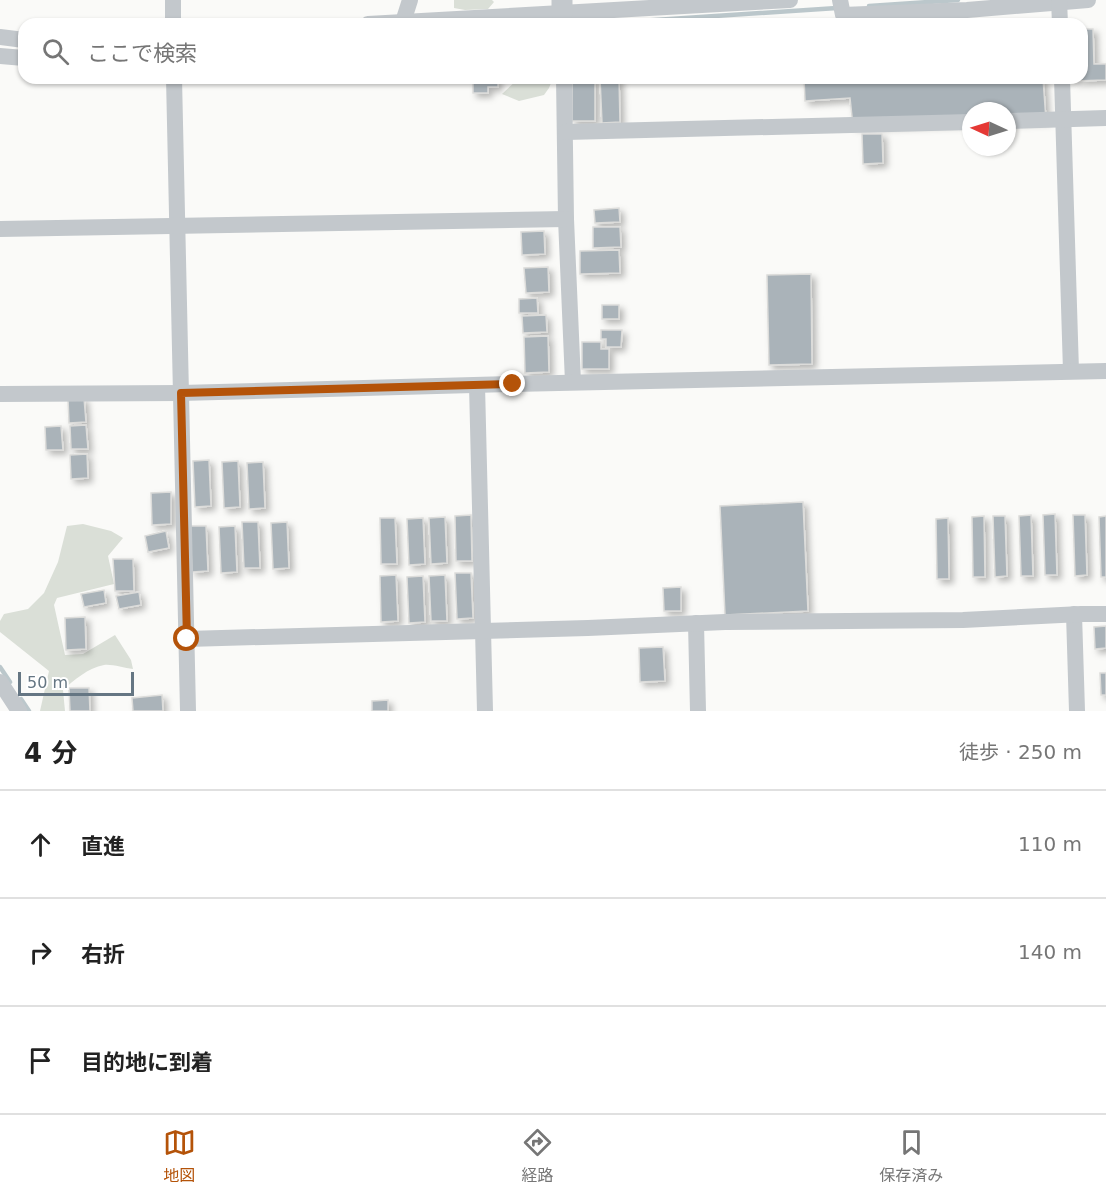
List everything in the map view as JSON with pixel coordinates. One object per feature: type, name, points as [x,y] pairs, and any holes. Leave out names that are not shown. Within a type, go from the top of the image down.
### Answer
[{"type":"street","points":[[173,0],[173,18]]},
{"type":"street","points":[[404,18],[410,0]]},
{"type":"street","points":[[467,18],[788,0]]},
{"type":"street","points":[[840,0],[843,15],[967,10],[1088,0]]},
{"type":"street","points":[[1059,1],[1060,18]]},
{"type":"street","points":[[0,37],[18,39]]},
{"type":"street","points":[[0,56],[18,58]]},
{"type":"street","points":[[174,84],[188,711]]},
{"type":"street","points":[[564,84],[566,219],[573,382]]},
{"type":"street","points":[[1062,84],[1071,371]]},
{"type":"street","points":[[1016,121],[1106,118]]},
{"type":"street","points":[[566,132],[962,122]]},
{"type":"street","points":[[0,229],[566,219]]},
{"type":"street","points":[[0,394],[181,393],[1106,371]]},
{"type":"street","points":[[477,385],[485,711]]},
{"type":"street","points":[[187,639],[696,623],[963,620],[1074,614],[1106,615]]},
{"type":"street","points":[[1074,614],[1077,711]]},
{"type":"street","points":[[696,623],[698,711]]},
{"type":"street","points":[[0,682],[20,711]]},
{"type":"shaded area","points":[[454,0],[492,0],[494,2],[488,9],[465,10],[454,8]]},
{"type":"shaded area","points":[[513,84],[551,84],[544,95],[519,101],[502,94]]},
{"type":"shaded area","points":[[83,524],[111,531],[123,538],[108,556],[114,584],[57,598],[54,605],[65,655],[83,654],[115,635],[131,660],[133,669],[107,665],[92,669],[63,690],[65,711],[40,711],[49,671],[0,632],[0,621],[4,614],[28,609],[44,593],[58,562],[67,526]]},
{"type":"building","points":[[1088,29],[1093,29],[1094,64],[1106,64],[1106,80],[1088,81]]},
{"type":"building","points":[[473,84],[498,84],[498,87],[488,87],[488,93],[473,93]]},
{"type":"building","points":[[572,84],[595,84],[595,121],[572,121]]},
{"type":"building","points":[[600,84],[619,84],[620,122],[602,123]]},
{"type":"building","points":[[804,84],[1043,84],[1046,120],[1016,121],[1016,102],[962,102],[962,122],[853,126],[850,98],[805,101]]},
{"type":"building","points":[[862,134],[882,134],[883,163],[863,164]]},
{"type":"building","points":[[619,208],[620,222],[595,223],[594,210]]},
{"type":"building","points":[[593,227],[620,227],[621,247],[593,248]]},
{"type":"building","points":[[544,231],[545,254],[522,255],[521,232]]},
{"type":"building","points":[[619,250],[620,273],[580,274],[580,251]]},
{"type":"building","points":[[548,267],[549,292],[526,293],[524,268]]},
{"type":"building","points":[[811,274],[812,364],[769,365],[767,275]]},
{"type":"building","points":[[537,298],[538,313],[519,313],[519,299]]},
{"type":"building","points":[[602,305],[619,305],[619,319],[602,319]]},
{"type":"building","points":[[546,315],[547,332],[523,333],[522,316]]},
{"type":"building","points":[[601,330],[622,330],[621,347],[606,347],[606,339],[601,339]]},
{"type":"building","points":[[548,336],[549,372],[525,373],[524,337]]},
{"type":"building","points":[[582,342],[601,342],[601,349],[609,349],[609,369],[582,369]]},
{"type":"building","points":[[84,398],[86,422],[69,423],[68,399]]},
{"type":"building","points":[[86,425],[88,449],[71,449],[70,426]]},
{"type":"building","points":[[61,426],[63,450],[46,450],[45,427]]},
{"type":"building","points":[[87,454],[88,478],[71,479],[70,455]]},
{"type":"building","points":[[209,460],[211,506],[195,507],[193,461]]},
{"type":"building","points":[[238,461],[240,507],[224,508],[222,462]]},
{"type":"building","points":[[263,462],[265,508],[249,509],[247,463]]},
{"type":"building","points":[[171,492],[171,524],[152,525],[151,493]]},
{"type":"building","points":[[803,502],[808,611],[725,615],[720,506]]},
{"type":"building","points":[[1055,514],[1057,575],[1045,575],[1043,515]]},
{"type":"building","points":[[471,515],[472,561],[456,561],[455,516]]},
{"type":"building","points":[[1031,515],[1033,576],[1021,576],[1019,516]]},
{"type":"building","points":[[1073,515],[1085,515],[1087,575],[1075,576]]},
{"type":"building","points":[[984,516],[985,577],[973,577],[972,517]]},
{"type":"building","points":[[993,516],[1005,516],[1007,576],[995,577]]},
{"type":"building","points":[[1106,516],[1106,577],[1101,577],[1099,517]]},
{"type":"building","points":[[445,517],[447,563],[431,564],[429,518]]},
{"type":"building","points":[[380,518],[395,518],[397,564],[381,564]]},
{"type":"building","points":[[423,518],[425,564],[409,565],[407,519]]},
{"type":"building","points":[[948,518],[949,579],[937,579],[936,519]]},
{"type":"building","points":[[242,522],[258,522],[260,568],[244,568]]},
{"type":"building","points":[[287,522],[289,568],[273,569],[271,523]]},
{"type":"building","points":[[190,526],[206,526],[208,571],[192,572]]},
{"type":"building","points":[[235,526],[237,572],[221,573],[219,527]]},
{"type":"building","points":[[166,531],[169,548],[148,552],[145,536]]},
{"type":"building","points":[[113,559],[133,559],[134,591],[115,591]]},
{"type":"building","points":[[455,573],[471,573],[473,618],[457,619]]},
{"type":"building","points":[[396,575],[398,621],[381,622],[380,576]]},
{"type":"building","points":[[445,575],[447,621],[431,621],[429,576]]},
{"type":"building","points":[[423,576],[425,622],[409,623],[407,577]]},
{"type":"building","points":[[681,587],[681,611],[664,611],[663,588]]},
{"type":"building","points":[[104,590],[106,603],[84,607],[81,594]]},
{"type":"building","points":[[139,592],[141,605],[119,609],[116,596]]},
{"type":"building","points":[[85,617],[86,649],[66,650],[65,618]]},
{"type":"building","points":[[1106,626],[1106,648],[1095,649],[1094,627]]},
{"type":"building","points":[[663,647],[665,681],[640,682],[639,648]]},
{"type":"building","points":[[1100,673],[1106,673],[1106,695],[1101,695]]},
{"type":"building","points":[[69,688],[89,688],[90,711],[70,711]]},
{"type":"building","points":[[162,695],[163,711],[133,711],[132,698]]},
{"type":"building","points":[[388,700],[388,711],[372,711],[372,701]]},
{"type":"waterway","points":[[869,6],[958,0]]},
{"type":"waterway","points":[[685,18],[837,8]]},
{"type":"waterway","points":[[0,667],[10,682]]},
{"type":"waterway","points":[[21,699],[29,711]]},
{"type":"route","points":[[187,639],[181,393],[513,384]]}]
